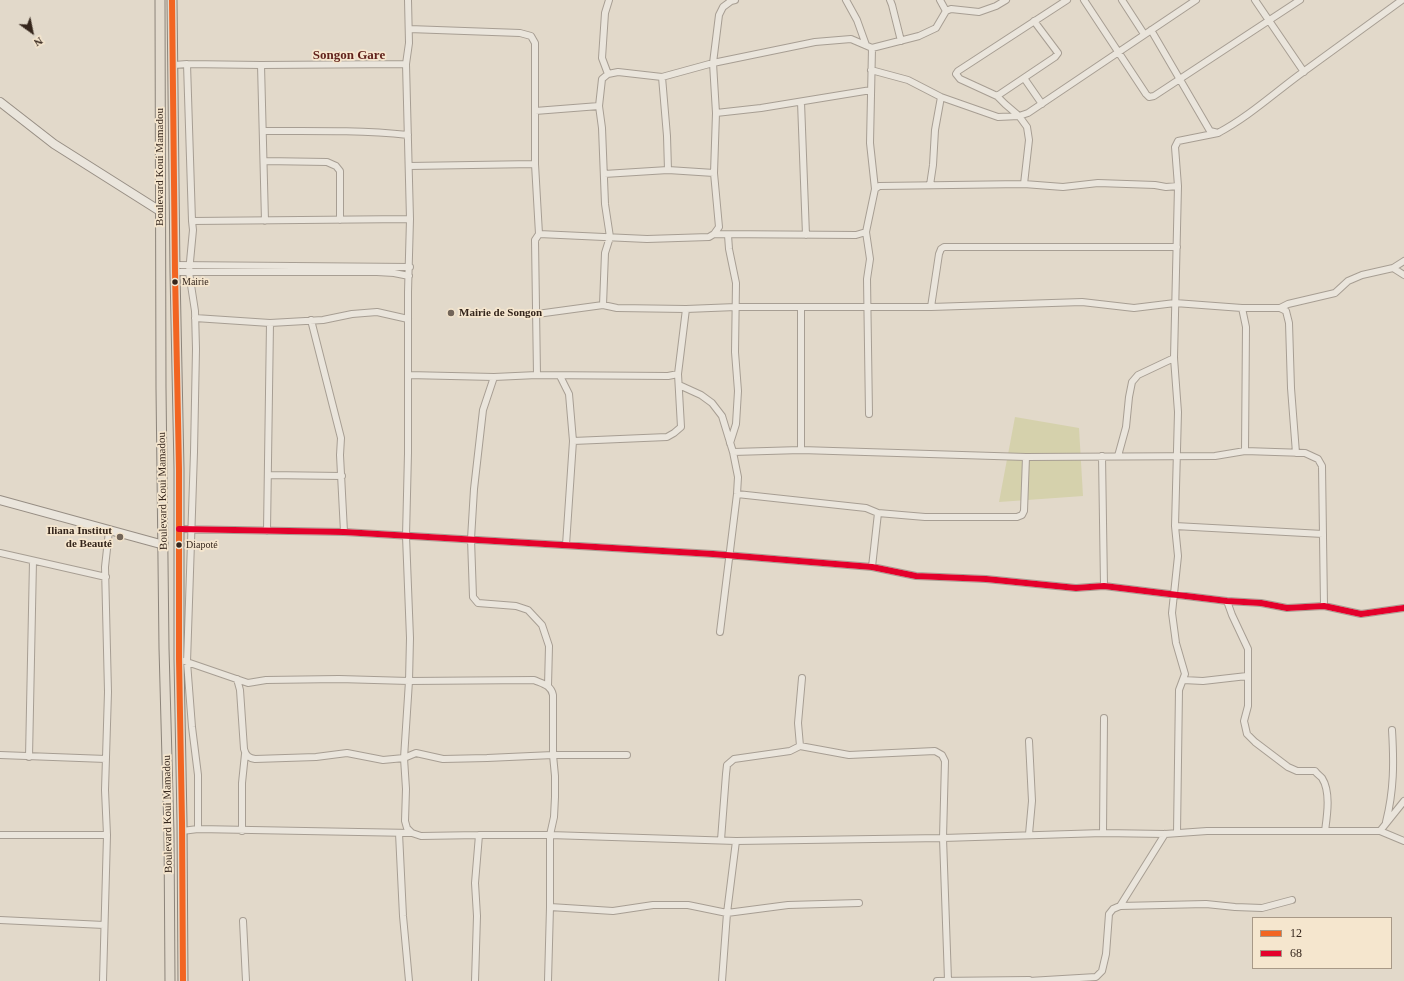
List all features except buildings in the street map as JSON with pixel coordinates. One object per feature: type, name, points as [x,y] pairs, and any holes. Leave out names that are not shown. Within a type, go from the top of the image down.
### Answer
[{"type":"main road","name":"Boulevard Koui Mamadou","points":[[160,0],[160,211],[164,648],[169,833],[170,981]]},
{"type":"main road","name":"Boulevard Koui Mamadou","points":[[172,0],[179,547],[183,661],[183,981]]},
{"type":"main road","points":[[164,545],[179,547]]},
{"type":"street","points":[[408,0],[409,43],[406,64],[410,267],[408,319],[406,536],[410,638],[404,758],[406,821],[407,828],[412,833]]},
{"type":"street","points":[[608,74],[602,58],[606,13],[609,0]]},
{"type":"street","points":[[714,234],[718,227],[714,172],[716,113],[713,63],[719,15],[723,7],[735,0]]},
{"type":"street","points":[[846,0],[857,20],[866,45]]},
{"type":"street","points":[[890,0],[900,41]]},
{"type":"street","points":[[940,0],[946,10]]},
{"type":"street","points":[[603,305],[604,253],[610,237],[605,204],[602,128],[599,106],[602,79],[608,74],[618,72],[662,77],[713,63],[815,42],[851,39],[872,48],[919,36],[936,28],[946,10],[951,8],[979,12],[996,6],[1006,0]]},
{"type":"street","points":[[1024,184],[1029,140],[1027,127],[1019,116],[997,96],[960,79],[956,74],[958,71],[1068,0]]},
{"type":"street","points":[[1084,0],[1118,53],[1146,94],[1150,97],[1181,79],[1300,0]]},
{"type":"street","points":[[1122,0],[1144,34]]},
{"type":"street","points":[[872,70],[908,80],[941,97],[998,117],[1019,116],[1028,113],[1042,104],[1196,0]]},
{"type":"street","points":[[1255,0],[1304,72]]},
{"type":"street","points":[[1177,833],[1179,690],[1185,674],[1176,643],[1172,613],[1178,556],[1175,526],[1178,412],[1174,358],[1178,186],[1175,147],[1178,141],[1218,133],[1235,124],[1304,72],[1402,2]]},
{"type":"street","points":[[997,96],[1055,57],[1058,53],[1034,21]]},
{"type":"street","points":[[409,29],[520,33],[531,36],[535,43],[535,164],[539,234],[536,240],[537,375]]},
{"type":"street","points":[[1151,30],[1210,131],[1218,133]]},
{"type":"street","points":[[869,414],[866,279],[870,259],[866,232],[875,189],[870,143],[872,48]]},
{"type":"street","points":[[187,64],[193,230],[190,268],[195,310],[196,381],[191,530],[183,661],[198,775],[198,829]]},
{"type":"street","points":[[174,65],[406,64]]},
{"type":"street","points":[[261,65],[265,220]]},
{"type":"street","points":[[662,77],[668,170]]},
{"type":"street","points":[[1024,78],[1042,104]]},
{"type":"street","points":[[716,113],[801,102],[871,90]]},
{"type":"street","points":[[930,185],[935,130],[941,97]]},
{"type":"street","points":[[0,102],[54,144],[160,211]]},
{"type":"street","points":[[801,102],[806,235]]},
{"type":"street","points":[[535,111],[599,106]]},
{"type":"street","points":[[263,131],[323,130],[408,135]]},
{"type":"street","points":[[264,161],[327,162],[336,166],[340,171],[340,220]]},
{"type":"street","points":[[409,166],[535,164]]},
{"type":"street","points":[[604,174],[668,170],[714,172]]},
{"type":"street","points":[[875,189],[879,186],[930,185],[1024,184],[1063,187],[1098,183],[1155,185],[1166,187],[1178,186]]},
{"type":"street","points":[[192,221],[410,219]]},
{"type":"street","points":[[539,234],[647,239],[709,236],[714,234],[856,235],[866,232]]},
{"type":"street","points":[[728,234],[729,249],[736,283],[735,352],[738,392],[736,424],[730,443]]},
{"type":"street","points":[[931,307],[939,254],[941,249],[944,247],[1177,247]]},
{"type":"street","points":[[537,314],[603,305],[617,308],[686,309],[736,307],[931,307],[1082,302],[1134,308],[1176,304],[1242,308],[1280,308],[1288,304],[1335,293],[1348,281],[1362,275],[1393,268],[1404,262]]},
{"type":"street","points":[[175,268],[410,267]]},
{"type":"street","points":[[190,268],[377,272],[409,276]]},
{"type":"street","points":[[1393,268],[1404,276]]},
{"type":"street","points":[[801,307],[801,450]]},
{"type":"street","points":[[1242,308],[1246,327],[1245,451]]},
{"type":"street","points":[[1280,308],[1286,311],[1289,322],[1291,388],[1296,453]]},
{"type":"street","points":[[573,441],[667,437],[681,427],[678,374],[686,309]]},
{"type":"street","points":[[195,318],[270,323],[323,320],[352,314],[377,312],[408,319]]},
{"type":"street","points":[[311,320],[341,438],[344,532]]},
{"type":"street","points":[[267,531],[270,323]]},
{"type":"street","points":[[1118,456],[1126,427],[1128,397],[1132,382],[1138,375],[1174,358]]},
{"type":"street","points":[[408,375],[494,377],[537,375],[668,376],[678,374]]},
{"type":"street","points":[[560,376],[569,394],[573,441],[566,545]]},
{"type":"street","points":[[494,377],[482,416],[474,489],[471,539],[473,597],[478,603],[516,606],[528,610],[542,625],[549,646],[548,686]]},
{"type":"street","points":[[679,385],[701,395],[712,403],[722,416],[733,452],[738,477],[720,632]]},
{"type":"street","points":[[733,452],[801,450],[1026,457],[1215,456],[1245,451],[1305,453],[1318,459],[1322,466],[1324,606]]},
{"type":"street","points":[[1102,456],[1104,586]]},
{"type":"street","points":[[737,494],[866,508],[878,513],[925,517],[1017,516],[1022,515],[1024,511],[1026,457]]},
{"type":"street","points":[[268,475],[342,476]]},
{"type":"street","points":[[0,500],[164,545]]},
{"type":"street","points":[[872,567],[878,513]]},
{"type":"street","points":[[1175,526],[1323,534]]},
{"type":"street","points":[[179,529],[344,532],[566,545],[872,567],[916,576],[986,579],[1076,588],[1104,586],[1287,608],[1324,606],[1361,614],[1404,608]]},
{"type":"street","points":[[103,981],[107,834],[106,759],[108,692],[106,577],[109,531]]},
{"type":"street","points":[[0,553],[106,577]]},
{"type":"street","points":[[29,757],[33,561]]},
{"type":"street","points":[[1227,601],[1248,649],[1248,706],[1244,721],[1247,734],[1254,742],[1288,767],[1297,771],[1315,772],[1322,779],[1326,788],[1328,808],[1325,831]]},
{"type":"street","points":[[183,661],[237,679],[241,682],[248,683],[266,680],[339,679],[409,681],[534,680],[548,686],[552,690],[553,695],[553,755],[555,776],[554,816],[550,836],[548,981]]},
{"type":"street","points":[[1183,680],[1202,681],[1247,676]]},
{"type":"street","points":[[800,746],[798,723],[802,678]]},
{"type":"street","points":[[237,679],[240,690],[245,754],[242,782],[242,831]]},
{"type":"street","points":[[1103,833],[1104,718]]},
{"type":"street","points":[[1386,822],[1391,800],[1394,768],[1392,730]]},
{"type":"street","points":[[1029,741],[1032,801],[1029,834]]},
{"type":"street","points":[[721,840],[727,765],[734,759],[790,751],[800,746],[849,755],[935,751],[942,755],[945,761],[943,838],[948,980]]},
{"type":"street","points":[[245,754],[250,758],[255,759],[316,757],[347,753],[383,760],[404,758],[416,753],[443,759],[553,755],[627,755]]},
{"type":"street","points":[[0,755],[106,759]]},
{"type":"street","points":[[1380,831],[1404,801]]},
{"type":"street","points":[[182,831],[198,829],[412,833],[421,836],[550,836],[736,841],[943,838],[1029,834],[1164,834],[1207,831],[1380,831],[1404,841]]},
{"type":"street","points":[[399,833],[403,916],[409,981]]},
{"type":"street","points":[[0,835],[107,834]]},
{"type":"street","points":[[1120,906],[1164,834]]},
{"type":"street","points":[[475,981],[477,916],[475,883],[479,835]]},
{"type":"street","points":[[722,981],[727,913],[736,841]]},
{"type":"street","points":[[937,981],[1029,981],[1096,977],[1102,971],[1106,954],[1109,914],[1113,909],[1120,906],[1206,904],[1262,908],[1292,900]]},
{"type":"street","points":[[550,907],[613,911],[653,905],[688,904],[727,913],[788,905],[859,903]]},
{"type":"street","points":[[0,920],[104,925]]},
{"type":"street","points":[[243,921],[246,981]]},
{"type":"shaded area","points":[[1015,417],[1079,428],[1083,496],[999,502]]},
{"type":"transit line","name":"12","points":[[172,0],[179,469],[179,659],[183,981]]},
{"type":"transit line","name":"68","points":[[179,529],[344,532],[713,554],[872,567],[916,576],[986,579],[1076,588],[1104,586],[1227,601],[1261,603],[1287,608],[1324,606],[1361,614],[1404,608]]},
{"type":"place","name":"Mairie","points":[[175,282]]},
{"type":"place","name":"Mairie de Songon","points":[[451,313]]},
{"type":"place","name":"Iliana Institut de Beauté","points":[[120,537]]},
{"type":"place","name":"Diapoté","points":[[179,545]]},
{"type":"district","name":"Songon Gare","points":[[349,56]]}]
